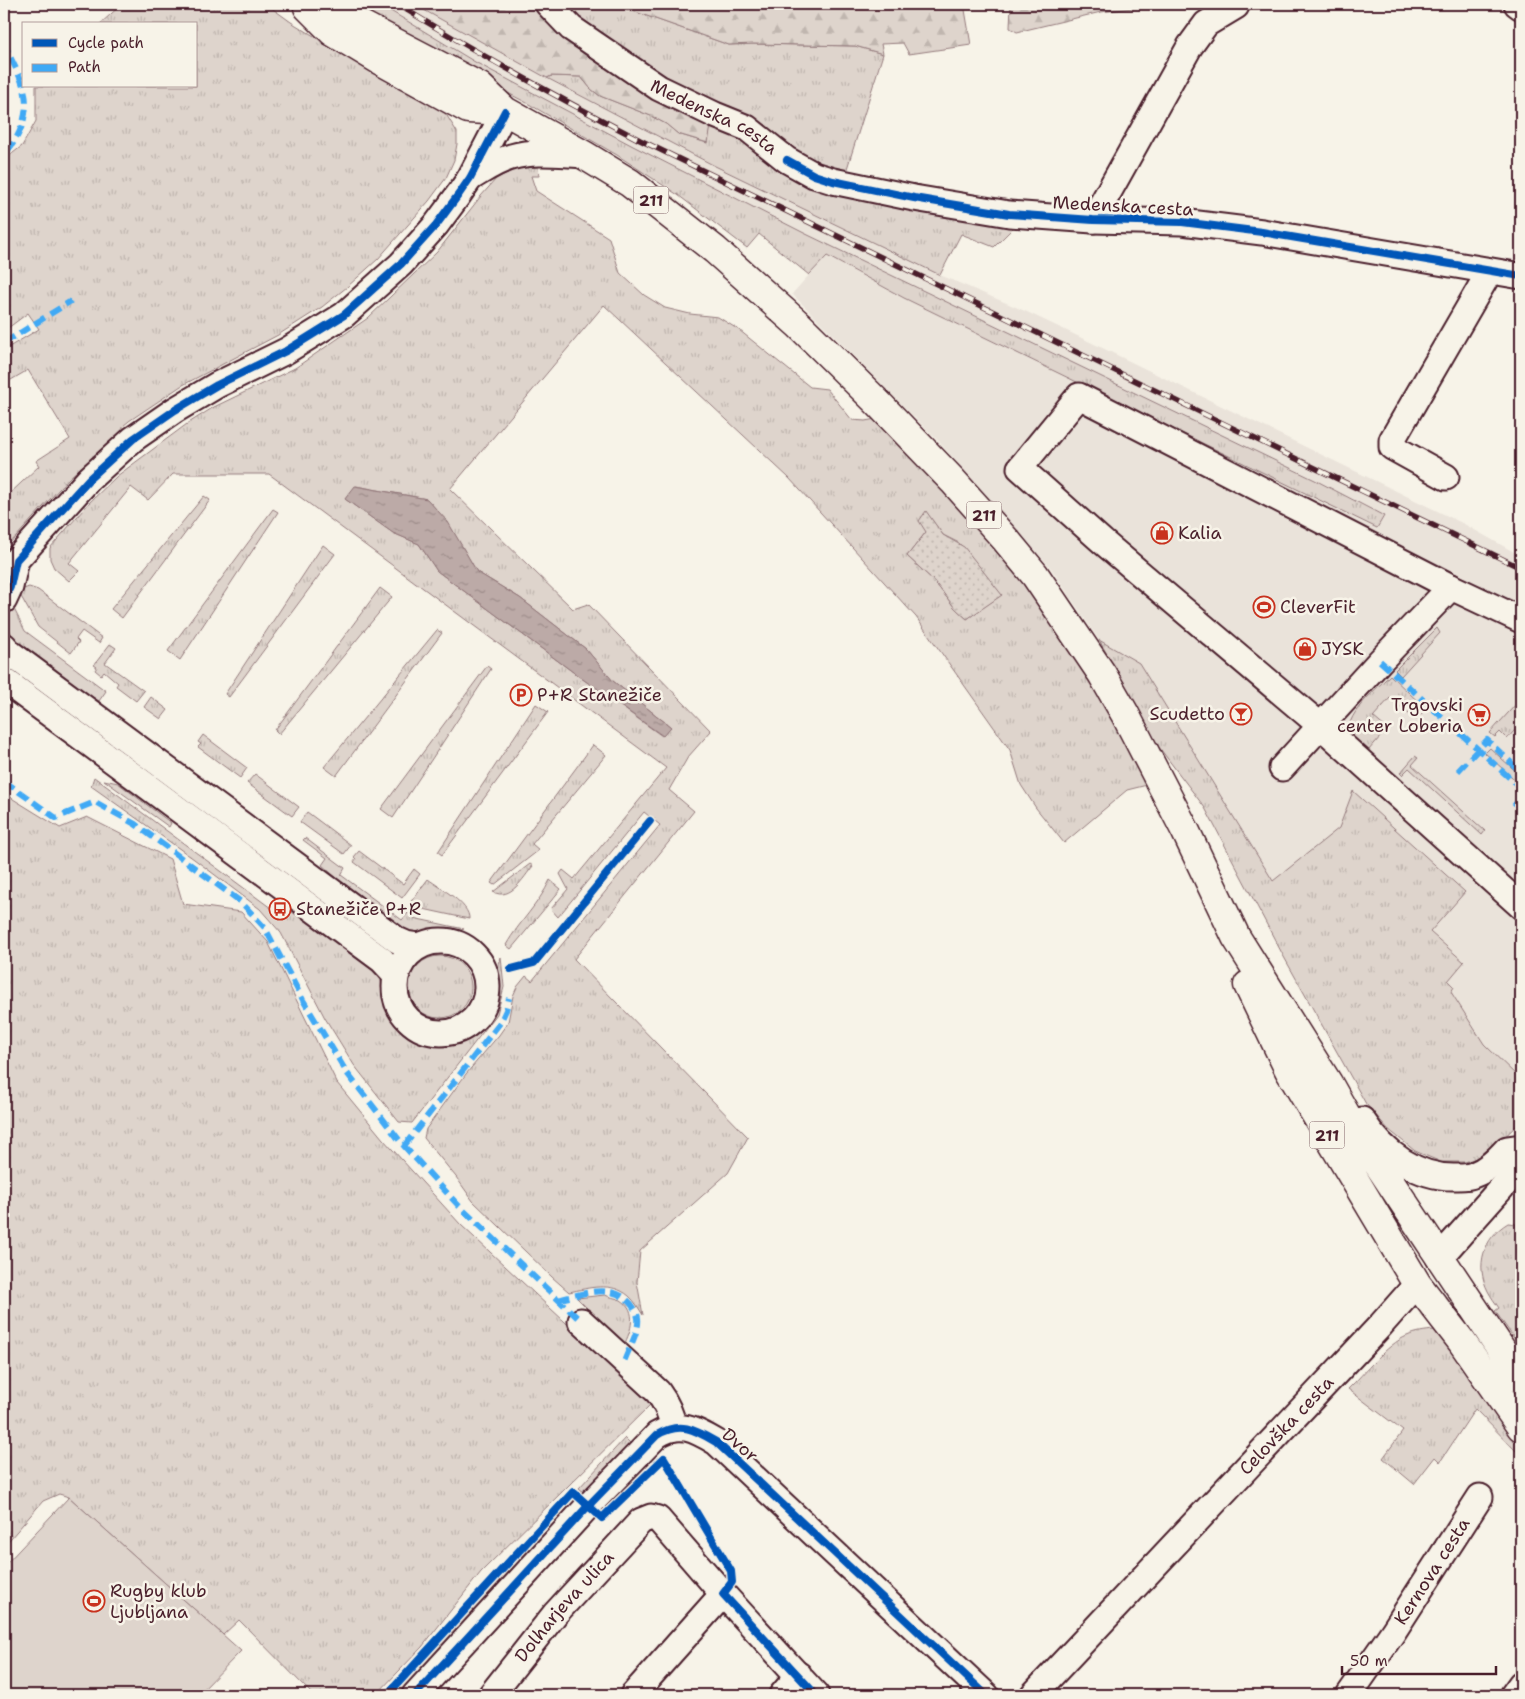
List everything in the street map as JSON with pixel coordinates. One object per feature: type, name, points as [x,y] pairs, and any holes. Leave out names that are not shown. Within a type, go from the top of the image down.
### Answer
[{"type":"main road","name":"211","points":[[304,4],[333,32],[381,62],[468,109],[505,111]]},
{"type":"main road","name":"211","points":[[315,4],[350,19],[480,87],[505,111],[584,155],[630,184],[707,244],[799,325],[878,403],[953,481],[1006,540],[1035,575],[1102,674],[1125,714],[1186,832],[1236,937],[1328,1083],[1350,1122],[1521,1379]]},
{"type":"main road","name":"211","points":[[1236,937],[1246,981],[1289,1070],[1417,1284],[1462,1342],[1521,1428]]},
{"type":"main road","points":[[1417,1284],[1439,1258]]},
{"type":"street","name":"Medenska cesta","points":[[548,4],[571,28],[659,88],[747,128],[787,160],[814,175],[834,181],[914,198],[1009,214],[1093,220],[1182,222],[1262,232],[1521,276]]},
{"type":"street","points":[[1517,4],[1521,6]]},
{"type":"street","points":[[1093,220],[1190,46],[1206,24],[1236,6]]},
{"type":"street","points":[[4,600],[10,587],[10,562],[89,479],[133,440],[175,410],[217,385],[286,351],[344,315],[401,264],[436,225],[470,178],[505,111]]},
{"type":"street","points":[[470,178],[491,165],[510,157],[528,154],[584,155]]},
{"type":"street","points":[[1446,477],[1392,447],[1392,440],[1490,271]]},
{"type":"street","points":[[1521,620],[1451,587],[1079,396],[1020,468],[1103,542],[1321,726],[1521,906]]},
{"type":"street","points":[[1282,768],[1451,587]]},
{"type":"street","points":[[4,646],[10,653],[397,940],[419,946]]},
{"type":"street","points":[[4,680],[382,960],[396,975]]},
{"type":"street","points":[[436,941],[447,941],[463,947],[478,960],[484,972],[487,986],[485,1002],[477,1016],[466,1026],[451,1032],[435,1033],[420,1029],[407,1019],[398,1006],[394,990],[396,975],[404,959],[419,946],[436,941]]},
{"type":"street","points":[[1328,1083],[1345,1093],[1366,1126],[1383,1147],[1409,1166],[1424,1172],[1448,1177],[1472,1176],[1492,1165],[1506,1149],[1521,1147]]},
{"type":"street","points":[[1439,1258],[1517,1180]]},
{"type":"street","name":"Celovška cesta","points":[[1033,1695],[1417,1284]]},
{"type":"street","points":[[415,1695],[588,1506],[646,1446],[657,1435],[674,1428],[671,1412],[658,1392],[580,1321]]},
{"type":"street","name":"Dvor","points":[[674,1428],[686,1427],[697,1430],[716,1442],[986,1695]]},
{"type":"street","name":"Kernova cesta","points":[[1349,1695],[1393,1632],[1480,1497]]},
{"type":"street","name":"Dolharjeva ulica","points":[[490,1695],[555,1614],[641,1521],[651,1517],[658,1519],[723,1594]]},
{"type":"street","points":[[633,1695],[723,1594],[816,1695]]},
{"type":"street","points":[[782,1695],[799,1675]]},
{"type":"street","points":[[1513,1695],[1521,1684]]},
{"type":"shaded area","points":[[379,4],[413,4],[547,78],[713,165],[940,275],[1025,311],[1088,341],[1464,524],[1521,556],[1521,1118],[1486,1150],[1205,808],[1158,746],[1099,640],[1050,567],[939,442],[792,294],[826,256],[904,298],[1377,527],[1384,516],[1315,480],[804,233],[633,146],[475,62]]},
{"type":"green space","points":[[122,4],[266,4],[291,22],[370,70],[444,111],[457,132],[457,144],[454,160],[446,178],[429,201],[378,259],[347,287],[322,307],[278,335],[181,386],[129,421],[123,426],[123,430],[69,478],[4,548],[4,499],[39,466],[36,461],[70,439],[28,370],[4,384],[4,350],[39,329],[28,313],[4,331],[4,160],[22,146],[36,121],[36,88],[198,88],[198,22],[102,22]]},
{"type":"green space","points":[[338,4],[379,4],[475,62],[633,146],[804,233],[1315,480],[1384,516],[1377,528],[904,298],[827,256],[809,275],[759,234],[747,248],[678,195],[617,155],[527,103]]},
{"type":"green space","points":[[413,4],[531,4],[552,21],[712,120],[708,143],[678,134],[666,124],[651,116],[600,96],[581,77],[551,76],[547,78]]},
{"type":"green space","points":[[557,4],[613,4],[729,45],[855,46],[883,54],[845,175],[829,174],[711,109]]},
{"type":"green space","points":[[613,4],[964,4],[971,45],[909,54],[903,43],[881,44],[883,54],[855,46],[729,45]]},
{"type":"green space","points":[[1011,4],[1147,4],[1140,7],[1101,12],[1017,32],[1010,28]]},
{"type":"green space","points":[[551,76],[581,77],[600,96],[651,116],[666,124],[678,134],[707,143],[712,120],[729,128],[780,168],[1012,223],[1013,228],[994,247],[961,234],[940,275],[713,165],[547,78]]},
{"type":"green space","points":[[525,167],[538,167],[539,176],[531,176],[536,191],[609,238],[620,273],[644,295],[665,308],[690,314],[718,317],[739,330],[810,387],[827,389],[852,420],[865,421],[876,419],[974,522],[1042,604],[1074,651],[1147,785],[1127,790],[1064,843],[1036,808],[1021,785],[1010,750],[916,617],[789,478],[604,305],[450,489],[573,609],[588,604],[711,731],[688,757],[669,790],[694,811],[574,959],[748,1137],[728,1173],[640,1251],[637,1282],[643,1315],[631,1298],[615,1288],[600,1287],[569,1292],[473,1201],[424,1138],[426,1129],[466,1074],[508,1022],[513,996],[517,987],[526,976],[532,981],[660,825],[644,812],[558,917],[551,909],[568,889],[560,874],[563,870],[574,879],[666,768],[269,474],[173,474],[148,500],[131,487],[69,563],[79,571],[69,581],[54,568],[50,559],[50,548],[90,502],[117,476],[187,424],[214,407],[295,368],[368,318],[437,252],[496,179],[511,171]],"holes":[[[356,486],[427,499],[448,523],[477,572],[520,598],[586,649],[613,681],[671,727],[662,736],[437,571],[419,544],[393,533],[345,499]],[[926,512],[943,535],[959,543],[1001,595],[967,619],[955,608],[933,580],[907,556],[926,532]]]},
{"type":"green space","points":[[204,496],[210,500],[122,618],[111,609]]},
{"type":"green space","points":[[273,509],[278,512],[180,660],[168,651]]},
{"type":"green space","points":[[926,511],[943,535],[964,547],[1002,595],[967,619],[955,608],[933,580],[907,556],[926,532],[919,521]]},
{"type":"green space","points":[[323,545],[335,554],[229,697],[225,694]]},
{"type":"green space","points":[[29,587],[38,590],[102,638],[99,643],[82,631],[76,639],[79,642],[71,653],[38,627],[18,591]]},
{"type":"green space","points":[[380,588],[392,597],[279,734],[275,730]]},
{"type":"green space","points":[[11,603],[25,631],[106,691],[99,701],[65,684],[18,643],[9,630],[8,613]]},
{"type":"green space","points":[[1437,628],[1440,633],[1401,676],[1395,670]]},
{"type":"green space","points":[[437,630],[442,633],[336,776],[324,767]]},
{"type":"green space","points":[[1099,640],[1139,663],[1273,881],[1339,828],[1353,791],[1465,892],[1430,932],[1464,962],[1448,981],[1454,987],[1451,992],[1484,1044],[1521,1080],[1521,1121],[1487,1154],[1465,1162],[1441,1162],[1415,1151],[1388,1129],[1366,1104],[1284,957],[1205,808],[1158,746]]},
{"type":"green space","points":[[110,644],[116,648],[105,663],[144,691],[136,701],[116,686],[118,683],[104,671],[101,675],[95,670],[97,667],[94,665]]},
{"type":"green space","points":[[487,666],[491,669],[393,818],[381,809]]},
{"type":"green space","points":[[1390,675],[1426,709],[1416,720],[1390,698],[1373,717],[1387,729],[1368,751],[1380,762],[1376,766],[1353,745],[1349,736],[1349,726],[1359,707]]},
{"type":"green space","points":[[151,697],[168,710],[161,719],[144,707]]},
{"type":"green space","points":[[1518,702],[1521,705],[1521,723],[1507,739],[1500,732],[1495,737],[1490,733]]},
{"type":"green space","points":[[536,704],[548,712],[442,855],[438,852]]},
{"type":"green space","points":[[203,735],[247,768],[240,778],[198,747],[201,744],[198,742]]},
{"type":"green space","points":[[593,745],[606,755],[532,844],[539,850],[494,885],[491,883]]},
{"type":"green space","points":[[1490,748],[1521,776],[1521,785],[1485,753]]},
{"type":"green space","points":[[1415,756],[1418,758],[1412,765],[1485,831],[1482,835],[1409,768],[1402,775],[1400,773]]},
{"type":"green space","points":[[255,774],[299,807],[292,816],[247,783]]},
{"type":"green space","points":[[94,777],[283,917],[289,910],[329,932],[367,961],[378,974],[389,1008],[396,1022],[407,1033],[420,1039],[434,1043],[462,1039],[474,1032],[485,1022],[495,1003],[501,957],[504,987],[497,1014],[412,1123],[399,1122],[354,1065],[325,1018],[281,933],[260,909],[194,859],[91,786]]},
{"type":"green space","points":[[104,780],[118,783],[171,823],[169,827]]},
{"type":"green space","points":[[4,791],[13,799],[60,828],[87,817],[170,859],[183,904],[241,912],[268,942],[337,1083],[383,1139],[461,1225],[652,1403],[481,1572],[422,1647],[376,1695],[313,1695],[239,1620],[223,1635],[69,1497],[59,1494],[43,1501],[4,1546]]},
{"type":"green space","points":[[307,812],[351,845],[344,854],[300,822]]},
{"type":"green space","points":[[305,838],[345,868],[341,875],[402,920],[408,913],[413,918],[464,929],[455,932],[407,933],[358,903],[339,880],[322,865],[327,858],[303,840]]},
{"type":"green space","points":[[359,851],[403,884],[414,869],[420,874],[402,898],[354,862],[356,859],[354,857]]},
{"type":"green space","points":[[530,864],[533,866],[521,882],[511,891],[499,894],[493,892]]},
{"type":"green space","points":[[428,879],[460,902],[468,913],[469,919],[414,907],[409,904]]},
{"type":"green space","points":[[550,880],[561,889],[511,949],[506,945]]},
{"type":"green space","points":[[440,956],[452,959],[462,965],[468,975],[471,987],[468,999],[462,1009],[452,1015],[440,1018],[428,1015],[418,1009],[412,999],[409,987],[412,975],[418,965],[428,959]]},
{"type":"green space","points":[[1508,1223],[1516,1224],[1518,1298],[1521,1301],[1521,1348],[1495,1311],[1499,1308],[1488,1291],[1482,1272],[1482,1262],[1487,1245],[1492,1236]]},
{"type":"green space","points":[[605,1295],[621,1300],[630,1310],[631,1328],[624,1345],[577,1298]]},
{"type":"green space","points":[[1434,1330],[1445,1336],[1521,1441],[1521,1456],[1475,1409],[1440,1462],[1435,1457],[1414,1484],[1383,1458],[1403,1431],[1348,1389],[1384,1352],[1399,1340],[1424,1331]]},
{"type":"green space","points":[[625,1438],[631,1444],[586,1494],[579,1488]]},
{"type":"green space","name":"Rugby klub Ljubljana","points":[[69,1497],[241,1651],[198,1695],[4,1695],[4,1566]]},
{"type":"green space","points":[[538,1534],[544,1539],[400,1695],[391,1695]]},
{"type":"water","points":[[355,486],[427,499],[448,522],[477,572],[520,598],[586,649],[613,681],[671,727],[663,736],[437,571],[419,544],[393,533],[345,499]]},
{"type":"railway","points":[[397,4],[517,74],[640,140],[1521,568]]},
{"type":"marked path","points":[[4,41],[22,84]]},
{"type":"marked path","points":[[4,154],[14,142],[22,127],[26,110],[23,88]]},
{"type":"marked path","points":[[4,343],[71,301]]},
{"type":"marked path","points":[[1380,661],[1521,788]]},
{"type":"marked path","points":[[1458,771],[1487,740],[1521,772]]},
{"type":"marked path","points":[[4,781],[56,818],[95,802],[135,824],[241,902],[265,928],[303,1000],[347,1073],[404,1146],[459,1206],[581,1321]]},
{"type":"marked path","points":[[1514,806],[1521,798]]},
{"type":"marked path","points":[[404,1146],[500,1023],[509,998]]},
{"type":"marked path","points":[[558,1300],[586,1293],[606,1291],[624,1297],[631,1304],[638,1318],[636,1334],[624,1362]]},
{"type":"cycle path","points":[[4,600],[10,587],[16,560],[89,479],[133,439],[175,410],[217,385],[286,351],[344,315],[401,264],[436,225],[470,178],[505,111]]},
{"type":"cycle path","points":[[787,160],[814,175],[833,181],[914,198],[1009,214],[1093,220],[1182,222],[1262,232],[1521,276]]},
{"type":"cycle path","points":[[511,969],[534,963],[650,821]]},
{"type":"cycle path","points":[[415,1695],[588,1506],[657,1435],[673,1428],[694,1430],[716,1442],[986,1695]]},
{"type":"cycle path","points":[[387,1695],[573,1492],[602,1518],[664,1458],[731,1571],[732,1582],[723,1594],[816,1695]]},
{"type":"place","name":"Kalia","points":[[1162,533]]},
{"type":"place","name":"CleverFit","points":[[1264,607]]},
{"type":"place","name":"JYSK","points":[[1305,649]]},
{"type":"place","name":"P+R Stanežiče","points":[[521,695]]},
{"type":"place","name":"Scudetto","points":[[1241,714]]},
{"type":"place","name":"Trgovski center Loberia","points":[[1479,715]]},
{"type":"place","name":"Stanežiče P+R","points":[[280,909]]},
{"type":"place","name":"Rugby klub Ljubljana","points":[[94,1601]]}]
